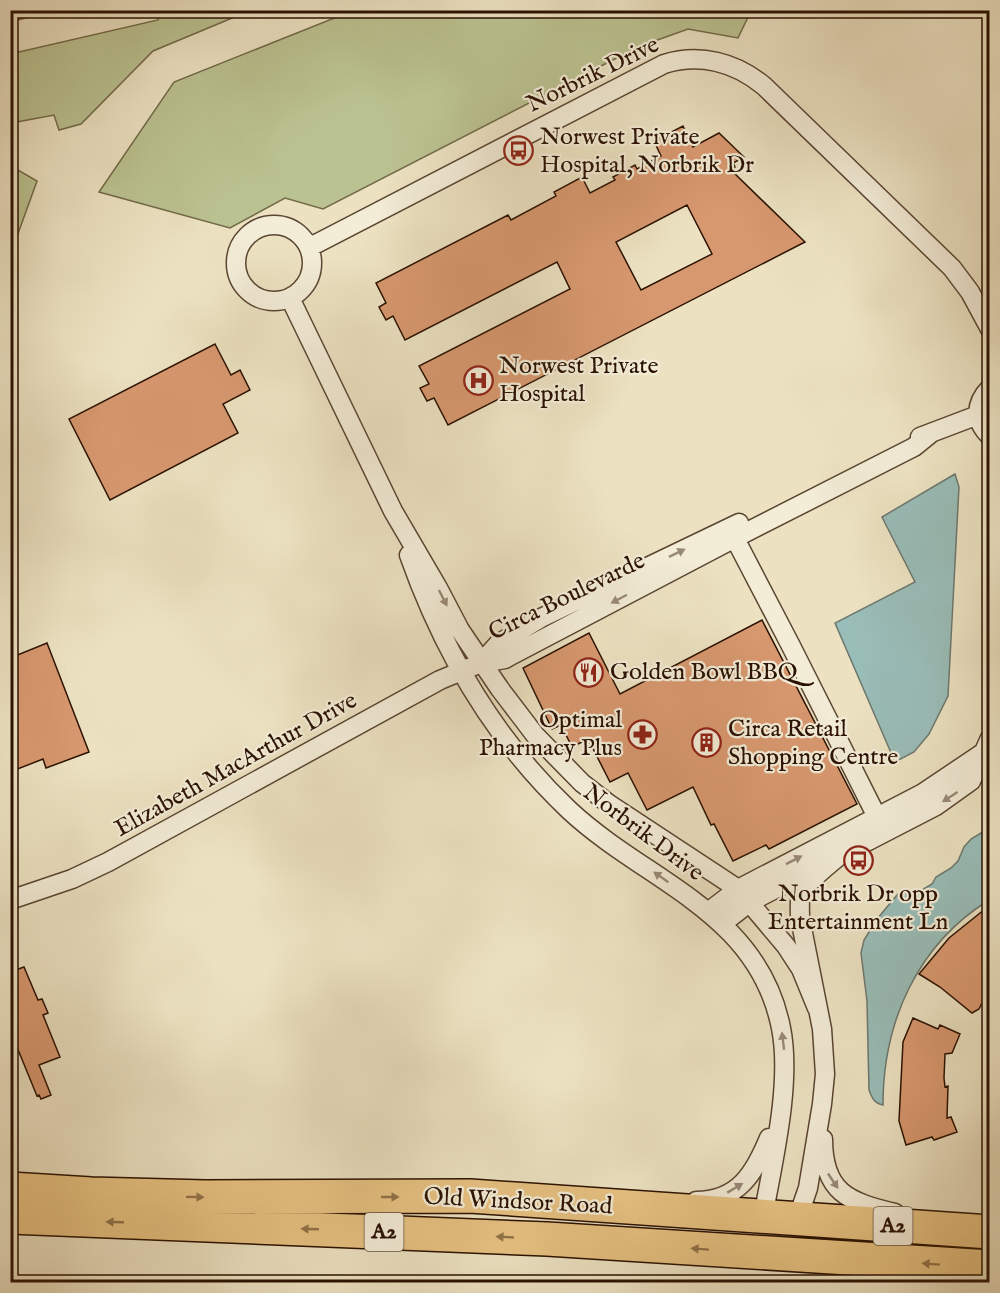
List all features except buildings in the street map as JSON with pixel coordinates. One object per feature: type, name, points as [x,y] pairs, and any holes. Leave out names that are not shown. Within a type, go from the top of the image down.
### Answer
[{"type":"highway","name":"Old Windsor Road","points":[[10,1189],[205,1197],[470,1196],[990,1232]]},
{"type":"highway","name":"Old Windsor Road","points":[[10,1216],[523,1238],[990,1267]]},
{"type":"highway","points":[[758,1254],[763,1217]]},
{"type":"highway","points":[[758,1254],[786,1236],[797,1220]]},
{"type":"street","name":"Norbrik Drive","points":[[310,247],[664,63],[687,59],[707,59],[737,68],[764,86],[952,268],[970,292],[990,329]]},
{"type":"street","points":[[263,226],[288,227],[299,234],[310,247],[312,264],[309,276],[302,288],[290,298],[267,300],[255,296],[243,285],[237,273],[236,260],[242,242],[251,232],[263,226]]},
{"type":"street","name":"Norbrik Drive","points":[[290,298],[393,511],[481,663],[535,735],[582,783],[744,896],[786,945],[796,961],[817,1008]]},
{"type":"street","points":[[990,388],[983,394],[978,415],[979,423],[990,436]]},
{"type":"street","name":"Circa Boulevarde","points":[[481,663],[498,644],[541,618],[732,533],[890,445],[930,434],[978,415]]},
{"type":"street","name":"Norbrik Drive","points":[[393,511],[423,594],[460,671],[479,701],[525,762],[569,810],[597,834],[722,924],[740,941],[760,970],[775,1005],[784,1052],[782,1099],[763,1217]]},
{"type":"street","points":[[732,533],[877,817]]},
{"type":"street","name":"Elizabeth MacArthur Drive","points":[[10,900],[72,879],[108,862],[460,671],[481,663]]},
{"type":"street","name":"Norbrik Drive","points":[[708,912],[839,856],[936,806],[964,788],[975,774],[987,745]]},
{"type":"street","name":"Norbrik Drive","points":[[722,924],[744,896],[877,817],[923,793],[987,745]]},
{"type":"street","name":"Norbrik Drive","points":[[797,1220],[805,1200],[825,1074],[825,1053],[800,918],[800,903],[802,892],[807,885],[839,856]]},
{"type":"street","points":[[470,1196],[702,1201],[719,1197],[743,1185],[754,1170],[770,1135],[782,1099]]},
{"type":"street","points":[[822,1104],[825,1166],[829,1177],[845,1195],[856,1202],[882,1210],[990,1232]]},
{"type":"green space","points":[[11,10],[51,10],[51,11],[11,22]]},
{"type":"green space","points":[[160,11],[249,11],[153,51],[81,124],[59,130],[54,115],[17,122],[11,139],[11,49],[19,52],[158,20]]},
{"type":"green space","points":[[352,11],[751,11],[738,38],[688,29],[638,47],[323,209],[285,198],[230,228],[99,192],[174,82]]},
{"type":"green space","points":[[11,166],[37,181],[11,253]]},
{"type":"water","points":[[955,474],[959,487],[948,696],[929,734],[914,752],[895,762],[835,623],[915,582],[882,517]]},
{"type":"water","points":[[989,828],[989,900],[964,918],[942,939],[909,988],[889,1044],[883,1105],[877,1103],[869,1090],[867,1001],[861,953],[864,940],[877,919],[898,894],[922,890],[932,884],[936,877],[958,861],[964,847],[971,839]]},
{"type":"place","name":"Norwest Private Hospital, Norbrik Dr","points":[[519,151]]},
{"type":"place","name":"Norwest Private Hospital","points":[[478,380]]},
{"type":"place","name":"Golden Bowl BBQ","points":[[589,672]]},
{"type":"place","name":"Optimal Pharmacy Plus","points":[[643,734]]},
{"type":"place","name":"Circa Retail Shopping Centre","points":[[707,743]]},
{"type":"place","name":"Norbrik Dr opp Entertainment Ln","points":[[858,861]]}]
